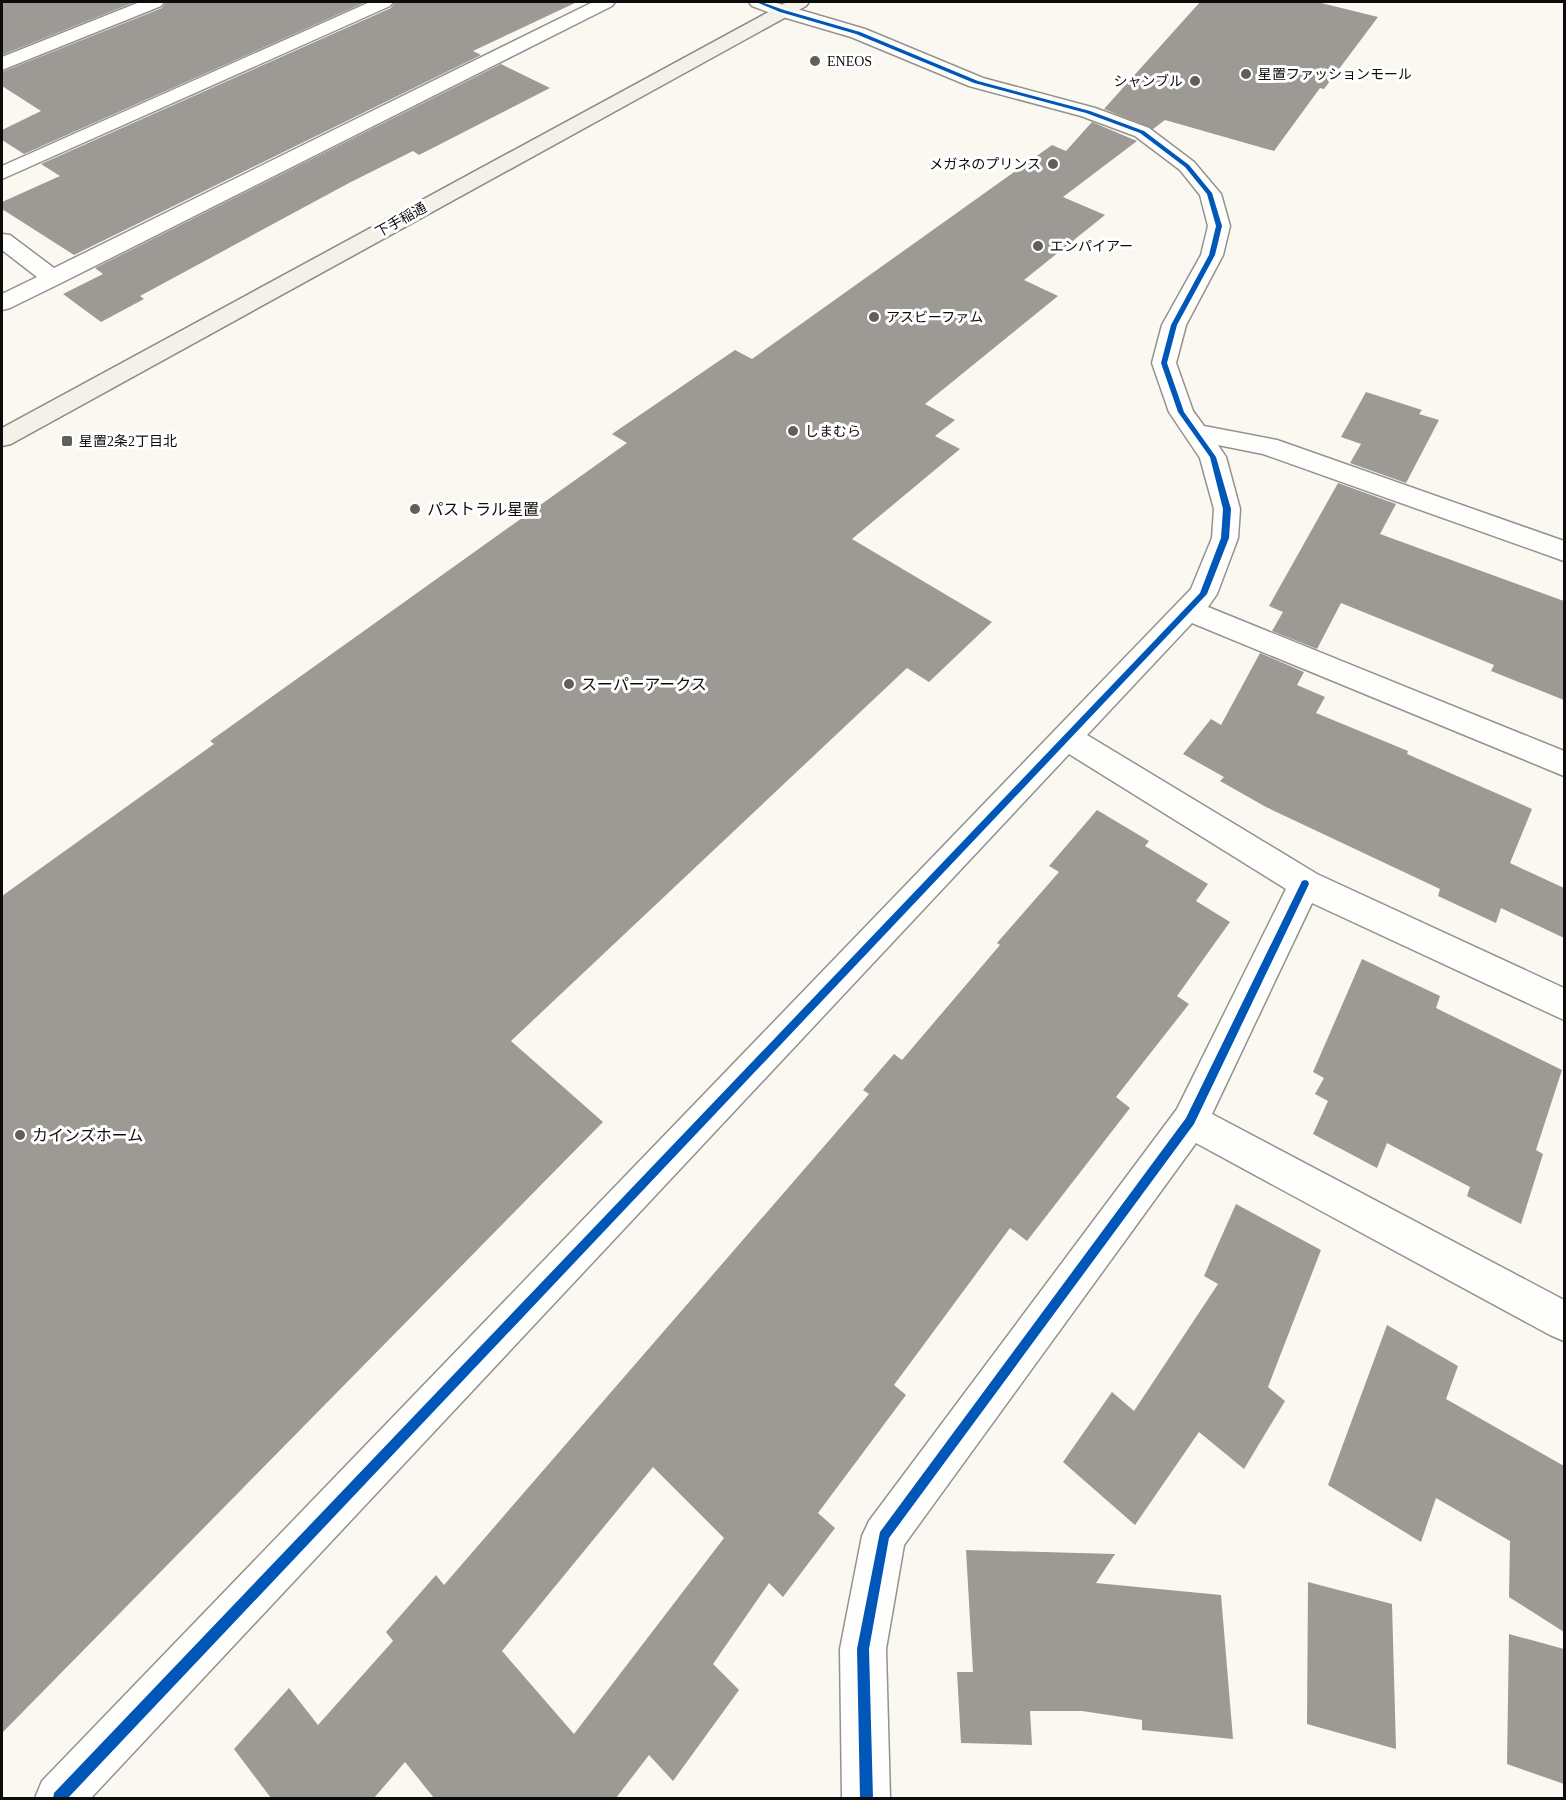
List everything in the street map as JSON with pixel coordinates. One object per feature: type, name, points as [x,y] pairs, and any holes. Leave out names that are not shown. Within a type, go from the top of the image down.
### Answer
[{"type":"street","points":[[2,64],[155,2]]},
{"type":"street","points":[[2,173],[384,2]]},
{"type":"street","points":[[2,303],[606,2]]},
{"type":"street","points":[[59,1798],[1203,594],[1225,538],[1227,509],[1213,458],[1181,412],[1164,363],[1174,325],[1212,255],[1219,226],[1210,194],[1187,166],[1142,132],[1088,112],[976,82],[858,33],[780,5]]},
{"type":"street","name":"下手稲通","points":[[2,438],[780,5]]},
{"type":"street","points":[[2,240],[53,278]]},
{"type":"street","points":[[1194,432],[1268,446],[1564,551]]},
{"type":"street","points":[[1188,610],[1564,764]]},
{"type":"street","points":[[1067,738],[1305,884],[1564,1004]]},
{"type":"street","points":[[866,1798],[863,1649],[884,1536],[1190,1121],[1305,884]]},
{"type":"street","points":[[1190,1121],[1564,1321]]},
{"type":"building","points":[[2,2],[135,2],[2,55]]},
{"type":"building","points":[[166,2],[366,2],[24,154],[2,140],[2,130],[41,111],[2,86],[2,72],[162,8]]},
{"type":"building","points":[[395,2],[577,2],[473,51],[481,55],[74,255],[2,209],[2,202],[60,176],[41,164],[391,8]]},
{"type":"building","name":"星置ファッションモール","points":[[1200,2],[1317,2],[1378,17],[1324,89],[1320,88],[1274,151],[1165,120],[1153,129],[1104,109]]},
{"type":"building","points":[[501,64],[550,88],[419,155],[413,151],[349,183],[140,296],[144,299],[101,322],[63,294],[103,274],[95,268]]},
{"type":"building","points":[[1092,122],[1137,141],[1063,197],[1105,215],[1024,280],[1058,296],[925,404],[955,420],[935,436],[960,449],[852,539],[992,622],[929,682],[907,668],[511,1041],[603,1122],[2,1733],[2,896],[214,744],[210,741],[627,443],[612,434],[735,350],[752,359],[1052,145],[1066,151]]},
{"type":"building","points":[[1366,392],[1422,410],[1419,414],[1439,420],[1406,483],[1350,463],[1361,444],[1341,437]]},
{"type":"building","points":[[1338,483],[1396,504],[1380,534],[1564,601],[1564,700],[1491,671],[1494,665],[1341,603],[1317,649],[1272,631],[1283,612],[1269,606]]},
{"type":"building","points":[[1260,653],[1304,672],[1297,685],[1325,697],[1316,713],[1408,751],[1407,754],[1532,809],[1510,863],[1564,888],[1564,938],[1501,908],[1496,923],[1438,896],[1440,889],[1266,807],[1220,781],[1224,777],[1183,754],[1211,719],[1221,725]]},
{"type":"building","points":[[1097,810],[1149,841],[1145,846],[1208,884],[1196,901],[1230,922],[1177,996],[1189,1004],[1116,1097],[1130,1108],[1027,1241],[1010,1228],[894,1385],[906,1395],[818,1513],[835,1528],[783,1597],[769,1583],[713,1664],[739,1690],[673,1781],[649,1755],[616,1798],[434,1798],[405,1762],[374,1798],[271,1798],[234,1749],[289,1688],[318,1725],[393,1641],[386,1632],[436,1575],[444,1585],[869,1094],[863,1090],[894,1054],[902,1060],[1000,945],[997,943],[1059,872],[1049,866]],"holes":[[[653,1467],[724,1538],[574,1734],[502,1651]]]},
{"type":"building","points":[[1362,959],[1440,996],[1436,1008],[1562,1070],[1536,1150],[1543,1154],[1521,1224],[1467,1196],[1470,1187],[1387,1143],[1377,1168],[1313,1134],[1328,1101],[1315,1094],[1324,1078],[1313,1072]]},
{"type":"building","points":[[1236,1204],[1321,1250],[1268,1387],[1285,1401],[1244,1469],[1199,1432],[1135,1525],[1063,1462],[1112,1392],[1134,1411],[1218,1284],[1204,1276]]},
{"type":"building","points":[[1387,1325],[1458,1366],[1446,1399],[1564,1466],[1564,1632],[1509,1597],[1510,1541],[1436,1498],[1421,1542],[1328,1485]]},
{"type":"building","points":[[966,1550],[1115,1554],[1096,1583],[1221,1595],[1233,1739],[1142,1730],[1142,1720],[1082,1711],[1030,1711],[1032,1745],[961,1743],[957,1672],[973,1672]]},
{"type":"building","points":[[1308,1582],[1392,1604],[1396,1749],[1307,1724]]},
{"type":"building","points":[[1509,1634],[1564,1649],[1564,1784],[1507,1764]]},
{"type":"cycle path","points":[[59,1798],[1203,594],[1225,538],[1227,509],[1213,457],[1181,412],[1164,363],[1174,325],[1212,255],[1219,226],[1210,194],[1187,166],[1142,132],[1088,112],[976,82],[858,33],[758,2]]},
{"type":"cycle path","points":[[866,1798],[863,1649],[884,1536],[1190,1121],[1305,884]]},
{"type":"place","name":"ENEOS","points":[[815,61]]},
{"type":"place","name":"星置ファッションモール","points":[[1246,74]]},
{"type":"place","name":"シャンブル","points":[[1195,81]]},
{"type":"place","name":"メガネのプリンス","points":[[1053,164]]},
{"type":"place","name":"エンパイアー","points":[[1038,246]]},
{"type":"place","name":"アスビーファム","points":[[874,317]]},
{"type":"place","name":"しまむら","points":[[793,431]]},
{"type":"place","name":"星置2条2丁目北","points":[[67,441]]},
{"type":"place","name":"パストラル星置","points":[[415,509]]},
{"type":"place","name":"スーパーアークス","points":[[569,684]]},
{"type":"place","name":"カインズホーム","points":[[20,1135]]}]
